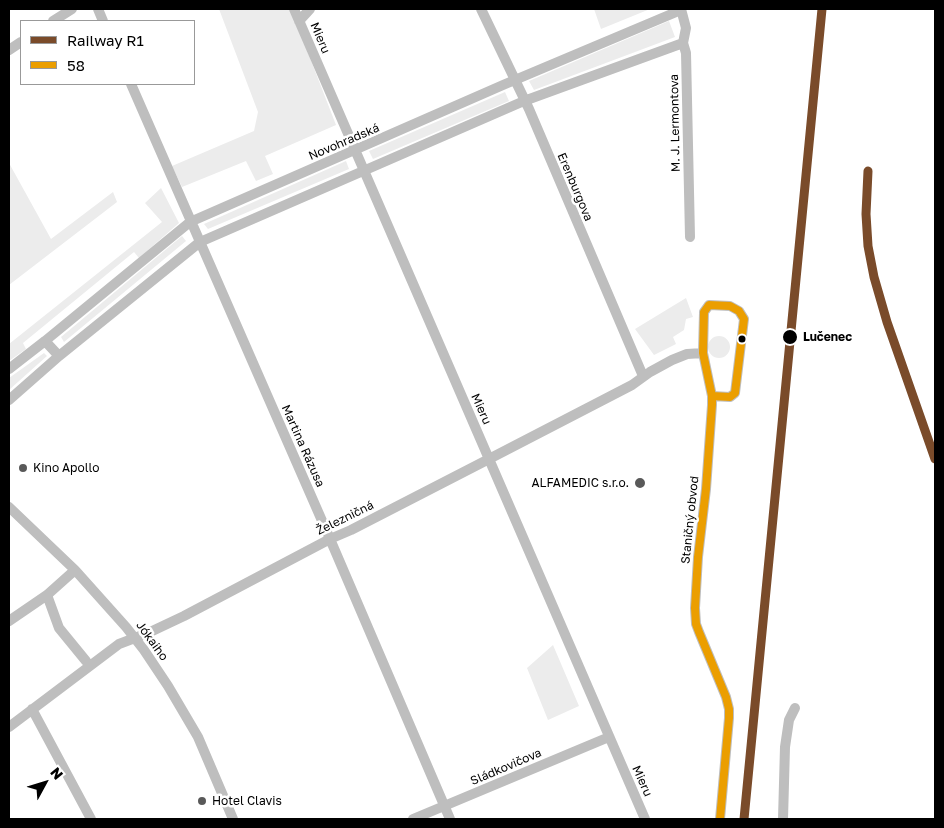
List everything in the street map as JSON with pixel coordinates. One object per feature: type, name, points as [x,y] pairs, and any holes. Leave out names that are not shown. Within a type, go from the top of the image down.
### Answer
[{"type":"street","points":[[55,20],[72,9]]},
{"type":"street","name":"Mieru","points":[[294,9],[645,819]]},
{"type":"street","points":[[299,21],[310,9]]},
{"type":"street","name":"Erenburgova","points":[[481,9],[516,80],[643,376]]},
{"type":"street","name":"Novohradská","points":[[9,368],[45,341],[190,222],[681,9]]},
{"type":"street","name":"M. J. Lermontova","points":[[681,9],[686,28],[683,43],[686,53],[690,238]]},
{"type":"street","points":[[9,50],[20,43]]},
{"type":"street","points":[[9,400],[59,356],[200,242],[524,101],[683,43]]},
{"type":"street","name":"Martina Rázusa","points":[[131,85],[450,819]]},
{"type":"street","name":"Staničný obvod","points":[[712,396],[730,397],[735,393],[744,319],[737,308],[730,306],[706,306],[704,312],[703,353],[712,396],[706,488],[698,557],[695,616],[699,632],[726,697],[729,709],[730,718],[720,819]]},
{"type":"street","points":[[45,341],[59,356]]},
{"type":"street","name":"Železničná","points":[[9,727],[119,644],[225,595],[330,539],[351,530],[632,385],[643,376],[680,356],[703,353]]},
{"type":"street","name":"Jókaiho","points":[[9,507],[75,570],[135,638],[168,686],[198,736],[233,819]]},
{"type":"street","points":[[9,621],[47,595],[75,570]]},
{"type":"street","points":[[47,595],[59,628],[86,661]]},
{"type":"street","points":[[783,819],[784,747],[789,720],[795,708]]},
{"type":"street","points":[[32,709],[90,819]]},
{"type":"street","name":"Sládkovičova","points":[[413,819],[609,738]]},
{"type":"shaded area","points":[[219,9],[291,9],[336,125],[265,156],[273,174],[256,181],[246,161],[182,187],[172,166],[254,131],[258,112]]},
{"type":"shaded area","points":[[594,9],[650,9],[601,29]]},
{"type":"shaded area","points":[[669,21],[675,37],[534,90],[529,81]]},
{"type":"shaded area","points":[[505,92],[509,101],[373,159],[369,151]]},
{"type":"shaded area","points":[[346,161],[349,169],[208,229],[204,224]]},
{"type":"shaded area","points":[[9,163],[51,239],[113,192],[117,202],[9,285]]},
{"type":"shaded area","points":[[161,188],[179,223],[139,258],[134,252],[23,343],[26,349],[9,361],[9,344],[162,222],[145,203]]},
{"type":"shaded area","points":[[182,236],[186,241],[64,342],[61,337]]},
{"type":"shaded area","points":[[686,298],[693,317],[686,319],[684,330],[673,337],[676,344],[654,355],[635,329]]},
{"type":"shaded area","points":[[719,336],[727,339],[730,347],[727,355],[719,358],[711,355],[708,347],[711,339]]},
{"type":"shaded area","points":[[44,353],[47,356],[9,390],[9,378]]},
{"type":"shaded area","points":[[553,645],[579,706],[548,720],[527,668]]},
{"type":"railway","points":[[868,171],[866,214],[868,246],[874,277],[887,322],[935,459]]},
{"type":"rail line","name":"R1","points":[[744,819],[822,9]]},
{"type":"rail line","name":"R1","points":[[868,171],[866,214],[868,246],[874,277],[887,322],[935,459]]},
{"type":"transit line","name":"58","points":[[712,396],[730,397],[735,393],[744,319],[739,311],[730,306],[709,305],[704,312],[703,353],[712,396],[712,405],[695,608],[696,624],[726,697],[729,709],[720,819]]},
{"type":"place","name":"Lučenec","points":[[790,337]]},
{"type":"place","name":"Kino Apollo","points":[[23,468]]},
{"type":"place","name":"ALFAMEDIC s.r.o.","points":[[640,483]]},
{"type":"place","name":"Hotel Clavis","points":[[202,801]]}]
